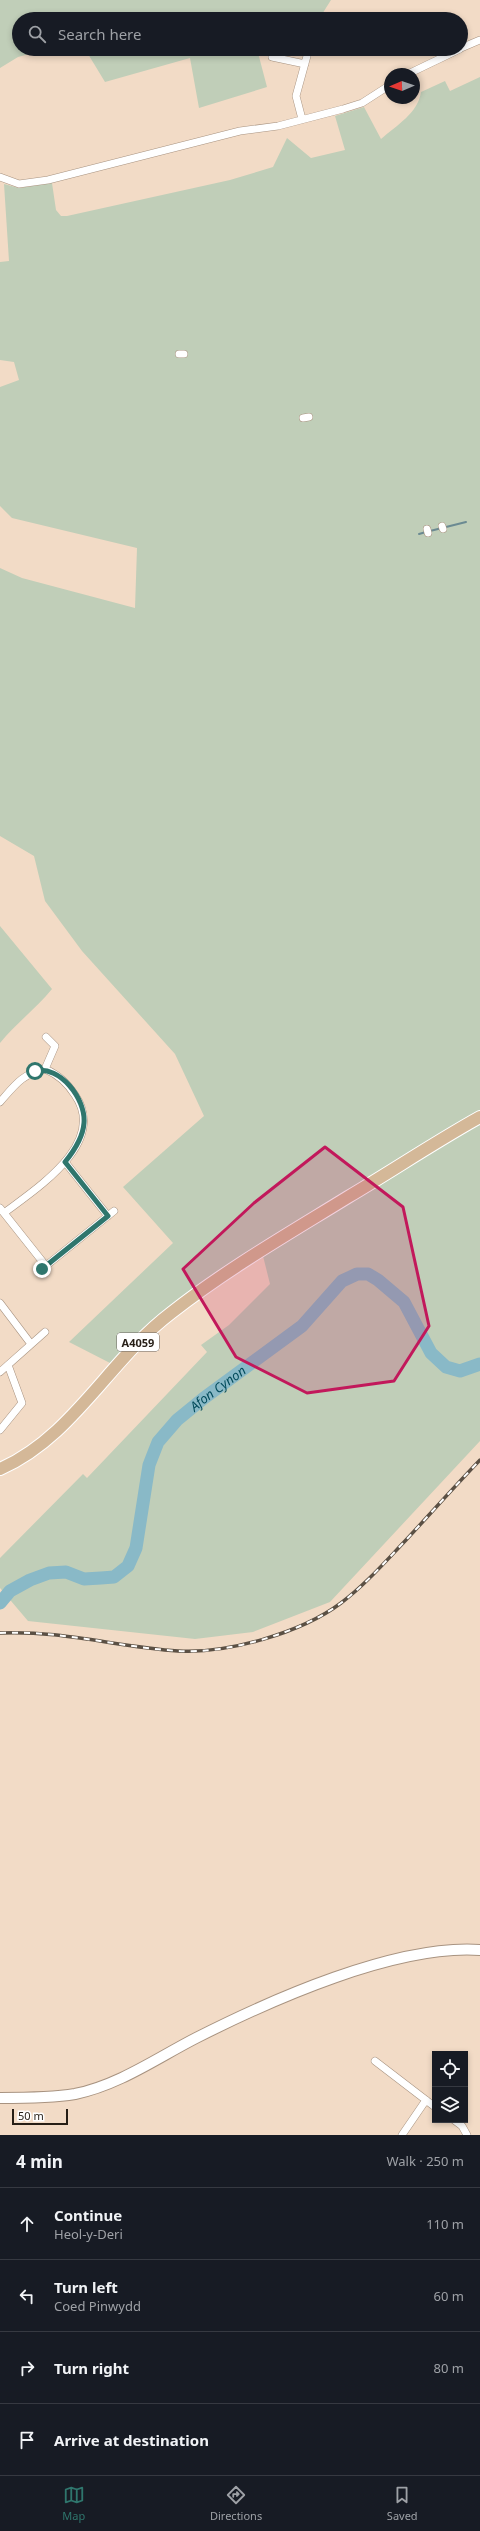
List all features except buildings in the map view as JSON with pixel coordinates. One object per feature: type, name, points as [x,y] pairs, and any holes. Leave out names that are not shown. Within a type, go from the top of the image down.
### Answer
[{"type":"main road","name":"A4059","points":[[0,1469],[17,1462],[44,1442],[71,1417],[133,1347],[176,1309],[250,1257],[480,1117]]},
{"type":"main road","points":[[0,2098],[34,2098],[76,2094],[114,2082],[242,2016],[366,1968],[440,1951],[480,1950]]},
{"type":"street","points":[[468,45],[480,40]]},
{"type":"street","points":[[302,119],[296,96],[307,56]]},
{"type":"street","points":[[420,68],[445,56]]},
{"type":"street","points":[[272,57],[305,64]]},
{"type":"street","points":[[0,176],[19,184],[48,180],[240,131],[278,126],[362,103],[384,89]]},
{"type":"street","points":[[45,1069],[55,1046],[46,1037]]},
{"type":"street","points":[[0,1102],[14,1083],[35,1071],[45,1069],[63,1079],[78,1100],[82,1110],[83,1131],[65,1162],[2,1211],[44,1268],[114,1211]]},
{"type":"street","points":[[65,1162],[108,1216]]},
{"type":"street","points":[[0,1303],[31,1344]]},
{"type":"street","points":[[0,1372],[45,1332]]},
{"type":"street","points":[[0,1430],[22,1403],[8,1365]]},
{"type":"street","points":[[375,2061],[432,2105]]},
{"type":"street","points":[[402,2135],[426,2100]]},
{"type":"street","points":[[458,2123],[462,2126],[467,2135]]},
{"type":"highlighted area","points":[[325,1147],[403,1207],[429,1326],[394,1381],[307,1393],[236,1357],[183,1269],[254,1203]]},
{"type":"green space","points":[[0,0],[331,0],[323,12],[12,12],[12,56],[22,56],[0,68]]},
{"type":"green space","points":[[89,56],[259,56],[267,87],[199,108],[190,58],[105,82]]},
{"type":"green space","points":[[480,77],[480,1441],[330,1602],[253,1632],[195,1639],[28,1621],[0,1588],[0,1558],[83,1474],[87,1478],[207,1352],[201,1345],[229,1325],[270,1284],[260,1244],[164,1311],[110,1363],[69,1342],[173,1243],[123,1187],[204,1116],[175,1054],[82,951],[45,901],[34,856],[0,836],[0,568],[22,578],[135,608],[137,548],[12,518],[0,506],[0,387],[19,380],[14,362],[0,360],[0,262],[9,261],[4,184],[19,188],[52,183],[56,210],[61,216],[67,216],[230,180],[273,167],[287,138],[311,158],[345,150],[335,116],[364,107],[381,139],[400,124],[417,104],[420,104],[421,92],[445,81],[450,91]]},
{"type":"green space","points":[[0,926],[52,989],[0,1043]]},
{"type":"waterway","points":[[430,531],[466,522]]},
{"type":"waterway","points":[[419,534],[426,532]]},
{"type":"waterway","name":"Afon Cynon","points":[[0,1603],[10,1591],[30,1580],[49,1573],[66,1572],[84,1579],[114,1577],[128,1566],[136,1548],[149,1465],[158,1442],[177,1420],[204,1398],[302,1326],[342,1281],[357,1274],[368,1274],[378,1280],[404,1302],[431,1353],[446,1367],[460,1371],[480,1364]]},
{"type":"railway","points":[[0,1633],[67,1636],[156,1649],[197,1651],[241,1645],[285,1632],[306,1624],[325,1614],[358,1589],[375,1573],[480,1460]]},
{"type":"route","points":[[35,1071],[45,1069],[54,1072],[63,1079],[78,1100],[84,1121],[83,1131],[78,1143],[65,1162],[73,1170],[108,1216],[42,1269]]}]
